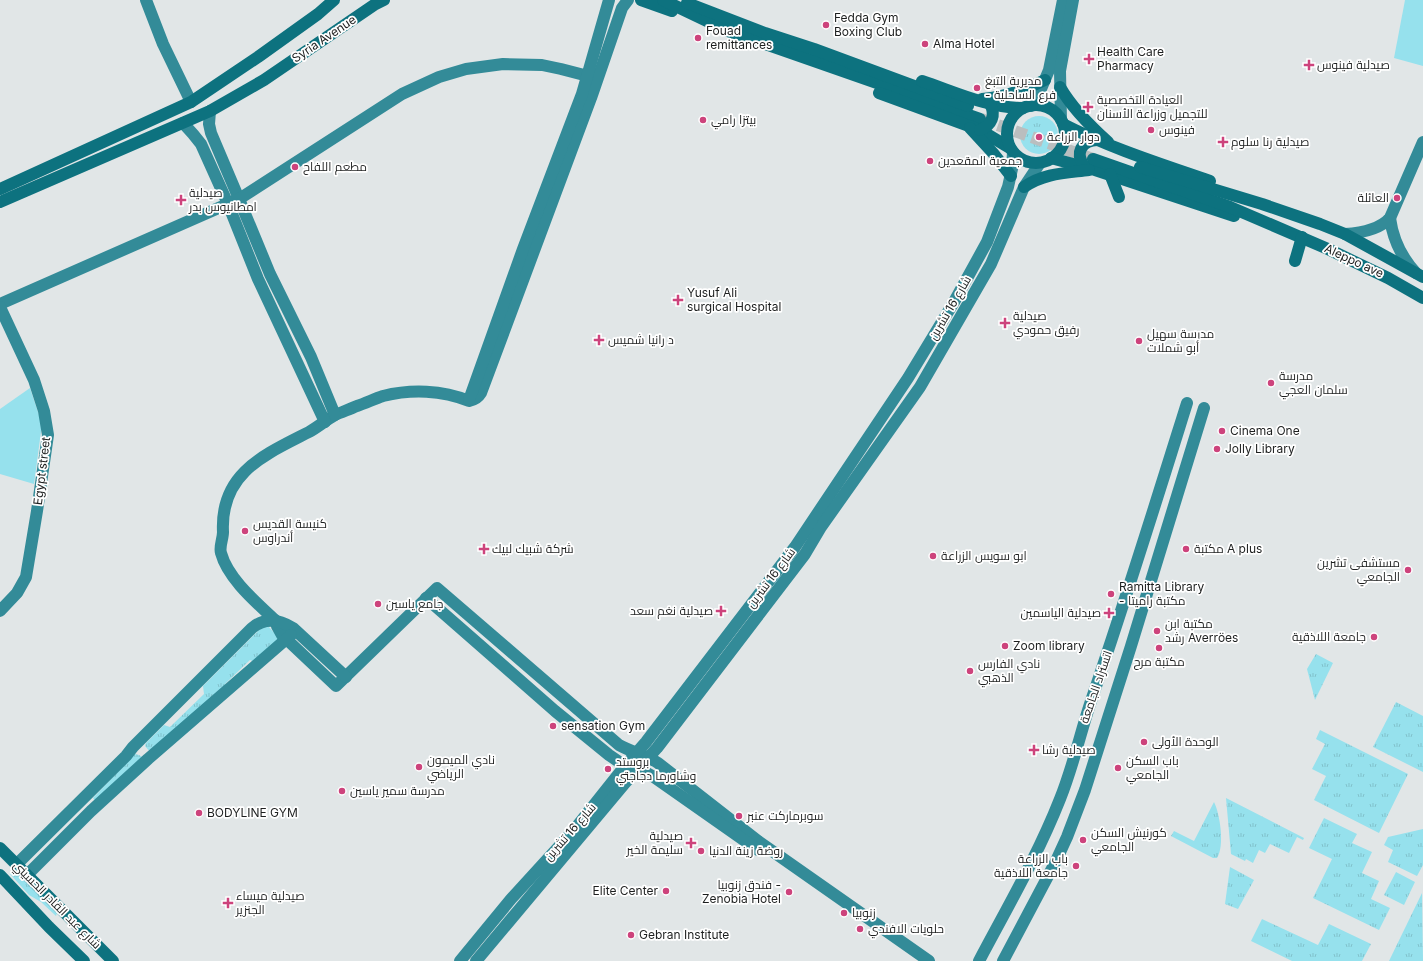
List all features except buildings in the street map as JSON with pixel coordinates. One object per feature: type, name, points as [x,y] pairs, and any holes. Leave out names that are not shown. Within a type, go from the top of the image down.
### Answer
[{"type":"main road","name":"Syria Avenue","points":[[0,189],[191,102],[258,57],[318,14],[334,0]]},
{"type":"main road","points":[[641,0],[709,26],[983,116]]},
{"type":"main road","points":[[663,0],[728,31]]},
{"type":"main road","points":[[679,0],[765,33],[814,49],[983,116]]},
{"type":"main road","points":[[691,0],[713,13]]},
{"type":"main road","name":"Syria Avenue","points":[[0,202],[210,111],[264,80],[378,2]]},
{"type":"main road","points":[[814,49],[845,54],[976,100],[1008,95],[1045,80]]},
{"type":"main road","points":[[827,66],[844,79],[857,85],[966,125],[993,153],[1011,176]]},
{"type":"main road","points":[[1060,87],[1069,102],[1083,118],[1113,146]]},
{"type":"main road","points":[[966,125],[983,116],[1006,107],[1040,106],[1048,108],[1056,113],[1062,122],[1065,130],[1063,144],[1060,150],[1051,158],[1040,163],[1023,160],[1012,150],[983,116],[976,100]]},
{"type":"main road","points":[[1012,150],[1008,140],[1008,125],[1017,112],[1027,107]]},
{"type":"main road","points":[[1062,122],[1097,140],[1262,200],[1291,214]]},
{"type":"main road","points":[[1097,140],[1091,140],[1085,143],[1081,148],[1081,161],[1092,162],[1230,206],[1282,229]]},
{"type":"main road","points":[[1051,158],[1092,162],[1291,214]]},
{"type":"main road","points":[[1092,162],[1110,174],[1235,217],[1282,229]]},
{"type":"main road","points":[[1024,188],[1038,179],[1092,162]]},
{"type":"main road","points":[[1110,174],[1119,197]]},
{"type":"main road","name":"Aleppo ave","points":[[1291,214],[1345,234],[1420,275]]},
{"type":"main road","name":"Aleppo ave","points":[[1282,229],[1388,278],[1423,298]]},
{"type":"main road","points":[[1295,261],[1302,237]]},
{"type":"main road","name":"شارع عبد القادر الحسيني","points":[[0,848],[114,961]]},
{"type":"main road","name":"شارع عبد القادر الحسيني","points":[[0,875],[49,927],[84,961]]},
{"type":"main road","points":[[49,927],[59,922],[63,912]]},
{"type":"main road","points":[[68,946],[72,937],[78,933],[84,932]]},
{"type":"street","points":[[146,0],[163,44],[191,102]]},
{"type":"street","points":[[469,400],[523,248],[588,76],[609,0]]},
{"type":"street","points":[[628,0],[622,8],[591,98],[479,397],[474,400],[469,400],[435,392],[408,392],[381,397],[330,419],[266,454],[247,468],[228,498],[222,525],[223,538],[220,552],[238,583],[276,621],[280,631],[286,639],[336,686],[437,588],[563,695],[619,745],[627,750],[649,757],[658,763],[758,841],[929,961]]},
{"type":"street","points":[[1027,107],[1045,80],[1049,70],[1063,0]]},
{"type":"street","points":[[1062,122],[1060,71],[1073,0]]},
{"type":"street","points":[[0,304],[239,199],[402,94],[439,77],[466,69],[503,64],[542,65],[561,68],[588,76]]},
{"type":"street","points":[[210,111],[209,124],[211,133],[270,274],[311,357],[330,419]]},
{"type":"street","points":[[183,123],[201,144],[228,204],[258,279],[330,419]]},
{"type":"street","points":[[1345,234],[1357,234],[1385,224],[1390,218],[1423,142]]},
{"type":"street","name":"شارع 16 تشرين","points":[[476,961],[515,903],[637,753],[795,547],[908,378],[954,302],[987,242],[1011,176],[1012,150]]},
{"type":"street","name":"شارع 16 تشرين","points":[[460,961],[657,748],[805,554],[820,527],[920,387],[991,264],[1024,188],[1040,163]]},
{"type":"street","points":[[1390,218],[1391,228],[1398,248],[1403,257],[1420,275]]},
{"type":"street","name":"Egypt street","points":[[0,307],[34,380],[44,411],[48,434],[27,571],[17,593],[0,611]]},
{"type":"street","points":[[908,378],[920,387]]},
{"type":"street","name":"اتستراد الجامعة","points":[[979,961],[1049,826],[1070,773],[1081,732],[1112,641],[1188,403]]},
{"type":"street","points":[[1004,961],[1067,836],[1085,790],[1204,408]]},
{"type":"street","points":[[426,598],[555,712],[609,755],[625,766],[645,772],[654,777],[920,961]]},
{"type":"street","points":[[17,864],[259,622],[276,621],[285,623],[297,631],[346,677]]},
{"type":"street","points":[[28,875],[91,811],[142,764],[297,631]]},
{"type":"street","points":[[555,712],[563,695]]},
{"type":"street","points":[[1018,888],[1035,900]]},
{"type":"green space","points":[[1405,0],[1423,0],[1423,66],[1394,58]]},
{"type":"green space","name":"دوار الزراعة","points":[[1035,116],[1043,116],[1050,119],[1055,124],[1058,135],[1055,146],[1050,151],[1043,154],[1035,154],[1028,151],[1023,146],[1020,139],[1020,131],[1023,124],[1028,119]]},
{"type":"green space","points":[[30,388],[42,424],[34,484],[0,474],[0,409]]},
{"type":"green space","points":[[268,626],[278,637],[277,643],[255,662],[250,660],[225,684],[225,690],[150,752],[145,746],[146,743],[164,725],[170,727],[204,694],[203,686],[261,628]]},
{"type":"green space","points":[[1316,654],[1333,663],[1315,700],[1307,669]]},
{"type":"green space","points":[[1396,702],[1423,716],[1423,772],[1373,747]]},
{"type":"green space","points":[[1320,730],[1408,774],[1379,833],[1314,800],[1326,776],[1312,769],[1325,744],[1316,739]]},
{"type":"green space","points":[[135,754],[142,757],[97,803],[93,798]]},
{"type":"green space","points":[[1226,798],[1304,838],[1303,840],[1297,837],[1289,853],[1270,844],[1265,853],[1259,850],[1253,863],[1231,854]]},
{"type":"green space","points":[[1214,802],[1221,830],[1221,846],[1217,858],[1213,858],[1171,836],[1174,831],[1194,841]]},
{"type":"green space","points":[[1324,818],[1357,834],[1352,843],[1372,852],[1362,873],[1379,881],[1371,899],[1390,908],[1379,930],[1313,898],[1332,859],[1309,848]]},
{"type":"green space","points":[[1423,829],[1423,865],[1417,876],[1388,862],[1393,850],[1384,845],[1388,837]]},
{"type":"green space","points":[[13,867],[57,913],[56,916],[41,902],[29,895],[10,874]]},
{"type":"green space","points":[[1230,867],[1254,880],[1238,909],[1225,904]]},
{"type":"green space","points":[[1396,872],[1415,882],[1404,905],[1384,895]]},
{"type":"green space","points":[[1422,893],[1423,961],[1389,961]]},
{"type":"green space","points":[[1262,919],[1318,945],[1329,924],[1371,944],[1362,961],[1292,961],[1251,941]]},
{"type":"tunnel","points":[[981,119],[1093,159]]},
{"type":"place","name":"Fedda Gym Boxing Club","points":[[826,25]]},
{"type":"place","name":"Fouad remittances","points":[[698,38]]},
{"type":"place","name":"Alma Hotel","points":[[925,44]]},
{"type":"place","name":"Health Care Pharmacy","points":[[1089,59]]},
{"type":"place","name":"صيدلية فينوس","points":[[1309,65]]},
{"type":"place","name":"مديرية التبغ - فرع الساحلية","points":[[977,88]]},
{"type":"place","name":"العيادة التخصصية للتجميل وزراعة الأسنان","points":[[1088,107]]},
{"type":"place","name":"بيتزا رامي","points":[[703,120]]},
{"type":"place","name":"فينوس","points":[[1151,130]]},
{"type":"place","name":"دوار الزراعة","points":[[1039,137]]},
{"type":"place","name":"صيدلية رنا سلوم","points":[[1223,142]]},
{"type":"place","name":"جمعية المقعدين","points":[[930,161]]},
{"type":"place","name":"مطعم اللفاح","points":[[295,167]]},
{"type":"place","name":"العائلة","points":[[1397,198]]},
{"type":"place","name":"صيدلية امطانيوس بدر","points":[[181,200]]},
{"type":"place","name":"Yusuf Ali surgical Hospital","points":[[678,300]]},
{"type":"place","name":"صيدلية رفيق حمودي","points":[[1005,323]]},
{"type":"place","name":"د رانيا شميس","points":[[599,340]]},
{"type":"place","name":"مدرسة سهيل أبو شملات","points":[[1139,341]]},
{"type":"place","name":"مدرسة سلمان العجي","points":[[1271,383]]},
{"type":"place","name":"Cinema One","points":[[1222,431]]},
{"type":"place","name":"Jolly Library","points":[[1217,449]]},
{"type":"place","name":"كنيسة القديس أندراوس","points":[[245,531]]},
{"type":"place","name":"شركة شبيك لبيك","points":[[484,549]]},
{"type":"place","name":"مكتبة A plus","points":[[1186,549]]},
{"type":"place","name":"ابو سويس الزراعة","points":[[933,556]]},
{"type":"place","name":"مستشفى تشرين الجامعي","points":[[1408,570]]},
{"type":"place","name":"Ramitta Library - مكتبة راميتا","points":[[1111,594]]},
{"type":"place","name":"جامع ياسين","points":[[378,604]]},
{"type":"place","name":"صيدلية نغم سعد","points":[[721,611]]},
{"type":"place","name":"صيدلية الياسمين","points":[[1109,613]]},
{"type":"place","name":"مكتبة ابن رشد Averröes","points":[[1157,631]]},
{"type":"place","name":"جامعة اللاذقية","points":[[1374,637]]},
{"type":"place","name":"Zoom library","points":[[1005,646]]},
{"type":"place","name":"مكتبة مرح","points":[[1159,648]]},
{"type":"place","name":"نادي الفارس الذهبي","points":[[970,671]]},
{"type":"place","name":"sensation Gym","points":[[553,726]]},
{"type":"place","name":"الوحدة الأولى","points":[[1144,742]]},
{"type":"place","name":"صيدلية رشا","points":[[1034,750]]},
{"type":"place","name":"نادي الميمون الرياضي","points":[[419,767]]},
{"type":"place","name":"باب السكن الجامعي","points":[[1118,768]]},
{"type":"place","name":"بروستد وشاورما دجاجتي","points":[[608,769]]},
{"type":"place","name":"مدرسة سمير ياسين","points":[[342,791]]},
{"type":"place","name":"BODYLINE GYM","points":[[199,813]]},
{"type":"place","name":"سوبرماركت عنبر","points":[[739,816]]},
{"type":"place","name":"كورنيش السكن الجامعي","points":[[1083,840]]},
{"type":"place","name":"صيدلية سليمة الخير","points":[[691,843]]},
{"type":"place","name":"روضة زينة الدنيا","points":[[701,851]]},
{"type":"place","name":"باب الزراعة جامعة اللاذقية","points":[[1076,866]]},
{"type":"place","name":"Elite Center","points":[[666,891]]},
{"type":"place","name":"فندق زنوبيا - Zenobia Hotel","points":[[789,892]]},
{"type":"place","name":"صيدلية ميساء الجنزير","points":[[228,903]]},
{"type":"place","name":"زنوبيا","points":[[844,913]]},
{"type":"place","name":"حلويات الافندي","points":[[860,929]]},
{"type":"place","name":"Gebran Institute","points":[[631,935]]}]
